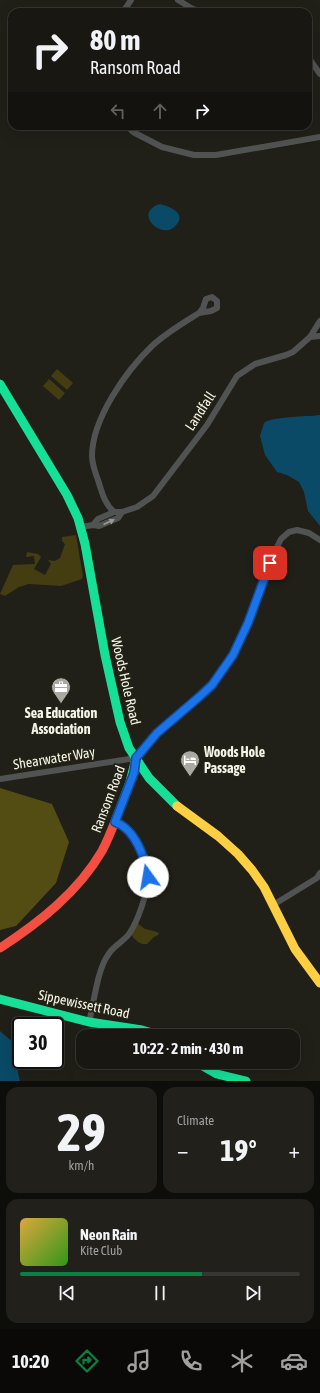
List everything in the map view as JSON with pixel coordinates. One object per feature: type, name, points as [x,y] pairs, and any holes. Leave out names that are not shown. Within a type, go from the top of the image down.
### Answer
[{"type":"main road","name":"Woods Hole Road","points":[[0,384],[68,495],[81,527],[105,655],[120,722],[130,748],[149,778],[179,808],[218,836],[238,854],[252,870],[264,888],[295,949],[320,983]]},
{"type":"main road","name":"Ransom Road","points":[[0,948],[40,920],[78,884],[98,858],[115,822],[134,773],[136,758]]},
{"type":"main road","name":"Sippewissett Road","points":[[0,999],[89,1022],[133,1029]]},
{"type":"main road","points":[[208,1069],[217,1074],[246,1081]]},
{"type":"street","points":[[178,0],[191,8]]},
{"type":"street","points":[[312,63],[320,74]]},
{"type":"street","points":[[131,130],[162,147],[194,155],[216,155],[320,137]]},
{"type":"street","points":[[114,512],[106,503],[94,468],[92,457],[93,445],[100,421],[126,375],[136,363],[160,339],[199,313]]},
{"type":"street","name":"Landfall","points":[[93,525],[98,519],[114,512],[122,512],[137,507],[153,496],[204,430],[237,376],[255,364],[289,354],[300,347],[310,337],[320,321]]},
{"type":"street","points":[[310,337],[320,336]]},
{"type":"street","name":"Landfall","points":[[81,527],[93,525],[99,526],[118,518],[122,512]]},
{"type":"street","name":"Ransom Road","points":[[136,758],[157,733],[212,685],[233,655],[248,623],[274,553],[281,539],[289,532],[297,530],[309,533],[320,540]]},
{"type":"street","name":"Shearwater Way","points":[[0,779],[136,758]]},
{"type":"street","points":[[89,1022],[101,969],[107,955],[130,932],[138,915],[148,884],[147,867],[139,847],[126,828],[115,822]]},
{"type":"street","points":[[273,906],[317,878],[320,873]]},
{"type":"shaded area","points":[[57,369],[73,383],[67,390],[51,376]]},
{"type":"shaded area","points":[[49,379],[65,393],[59,400],[43,386]]},
{"type":"shaded area","points":[[76,535],[83,576],[82,579],[61,586],[29,584],[19,587],[5,596],[0,594],[13,565],[35,564],[34,556],[26,557],[27,552],[38,554],[41,557],[34,569],[45,575],[51,564],[48,560],[55,561],[60,558],[65,544],[62,541],[62,537]]},
{"type":"shaded area","points":[[0,788],[52,804],[69,842],[56,883],[16,926],[0,930]]},
{"type":"shaded area","points":[[137,923],[145,929],[159,933],[158,935],[147,944],[139,943],[131,934]]},
{"type":"water","points":[[160,204],[174,209],[179,215],[178,223],[173,228],[162,230],[156,227],[149,218],[149,213],[152,208]]},
{"type":"water","points":[[320,415],[320,526],[308,511],[304,492],[299,482],[287,475],[277,472],[265,455],[260,436],[264,423],[268,421],[282,418]]},
{"type":"water","points":[[0,1031],[12,1042],[12,1069],[18,1069],[20,1081],[0,1081]]},
{"type":"traffic: fast","points":[[0,384],[67,495],[78,518],[85,544],[105,655],[120,722],[129,748],[149,778],[177,806]]},
{"type":"traffic: fast","points":[[119,811],[130,782],[136,758]]},
{"type":"traffic: fast","points":[[0,999],[89,1022],[135,1029]]},
{"type":"traffic: fast","points":[[208,1069],[217,1074],[246,1081]]},
{"type":"traffic: slow","points":[[177,806],[218,836],[238,854],[252,870],[264,887],[295,949],[320,983]]},
{"type":"traffic: jam","points":[[0,948],[44,917],[82,880],[102,851],[119,811]]},
{"type":"place","name":"Sea Education Association","points":[[61,704]]},
{"type":"place","name":"Woods Hole Passage","points":[[190,777]]},
{"type":"route","points":[[148,877],[144,856],[139,847],[126,828],[115,822],[134,773],[136,758],[157,733],[212,685],[233,655],[248,623],[270,563]]}]
